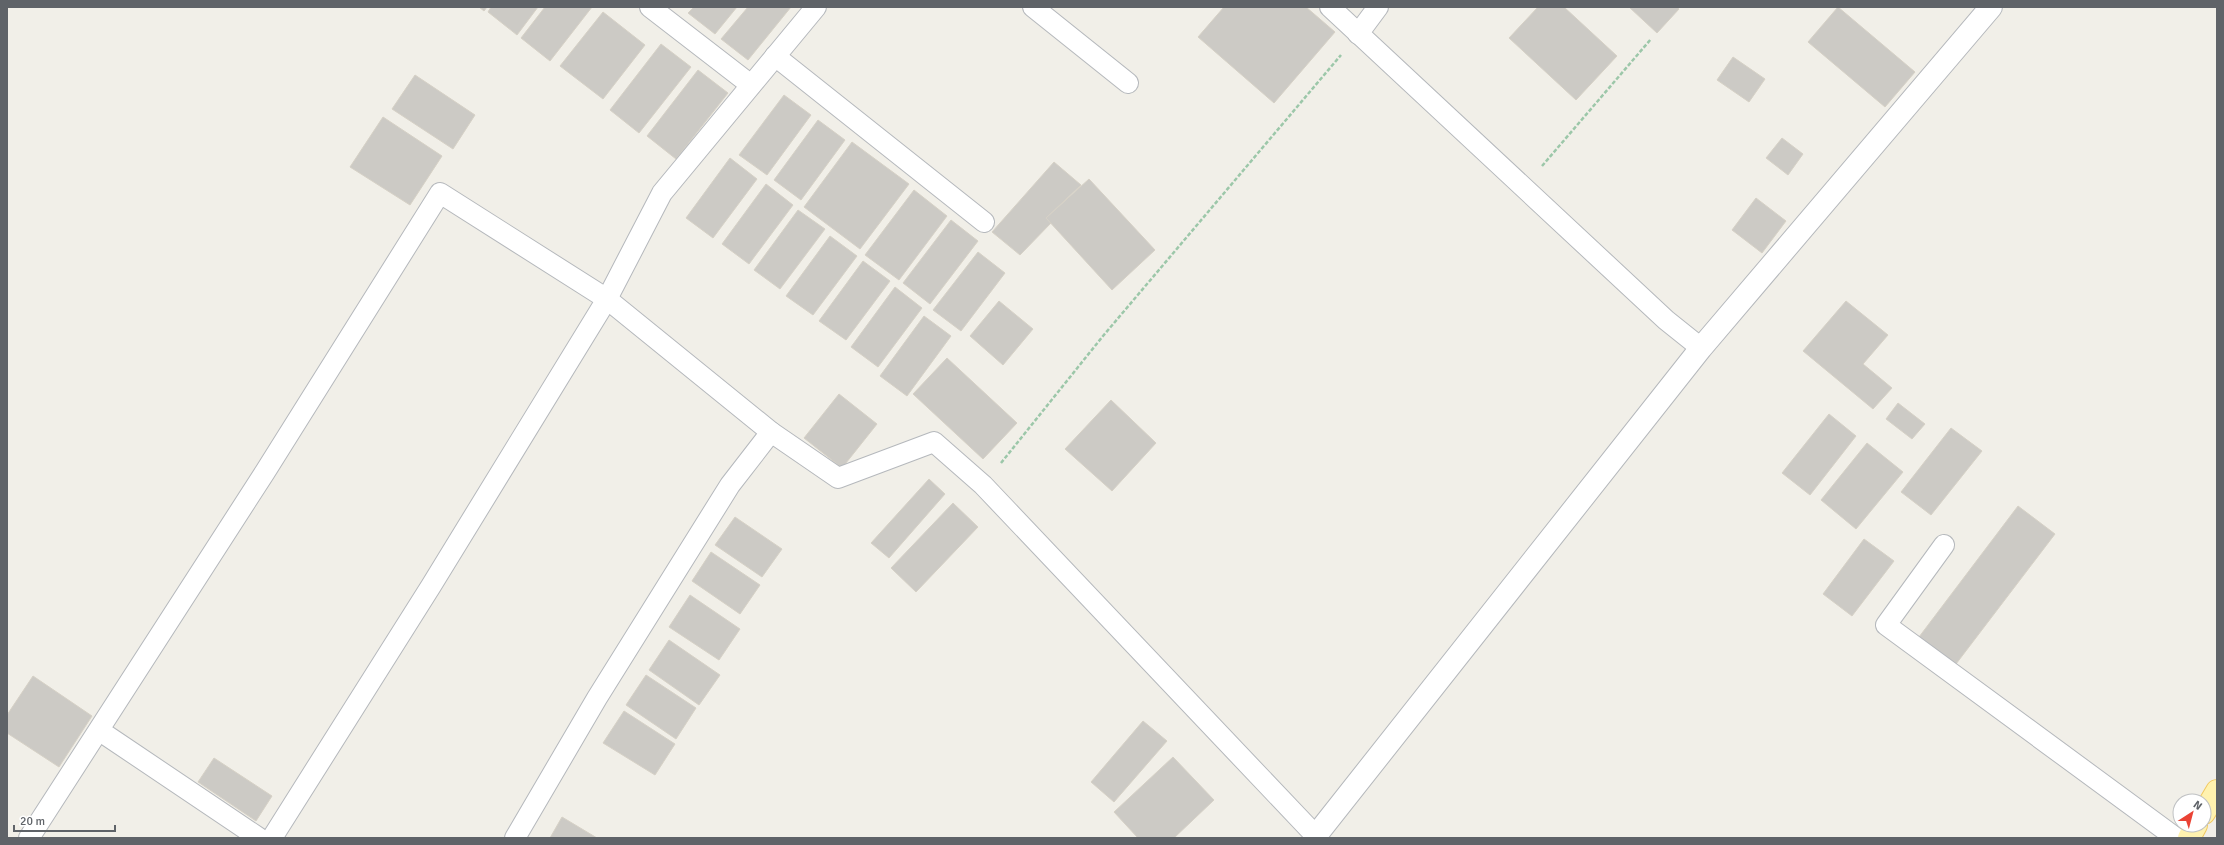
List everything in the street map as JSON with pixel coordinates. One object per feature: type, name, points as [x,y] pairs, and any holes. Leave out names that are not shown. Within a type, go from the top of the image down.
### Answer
[{"type":"street","points":[[1315,837],[1700,348],[1991,7]]},
{"type":"lane","points":[[650,7],[751,85]]},
{"type":"lane","points":[[272,838],[431,586],[607,298],[662,193],[816,7]]},
{"type":"lane","points":[[1033,7],[1128,84]]},
{"type":"lane","points":[[1330,7],[1666,320],[1700,348]]},
{"type":"lane","points":[[1358,34],[1378,7]]},
{"type":"lane","points":[[775,56],[984,222]]},
{"type":"lane","points":[[29,838],[100,731],[440,193],[607,298],[771,432],[838,478],[934,442],[983,485],[1315,837]]},
{"type":"lane","points":[[515,838],[597,698],[730,485],[771,432]]},
{"type":"lane","points":[[1944,545],[1886,625],[2176,838]]},
{"type":"lane","points":[[100,731],[259,838]]},
{"type":"path","points":[[983,485],[1103,336],[1358,34]]},
{"type":"path","points":[[1523,188],[1651,39]]},
{"type":"building","points":[[479,7],[487,7],[484,11]]},
{"type":"building","points":[[491,7],[538,7],[517,35],[488,12]]},
{"type":"building","points":[[545,7],[592,7],[550,61],[521,38]]},
{"type":"building","points":[[694,7],[737,7],[715,34],[688,13]]},
{"type":"building","points":[[748,7],[791,7],[748,60],[721,39]]},
{"type":"building","points":[[1224,7],[1306,7],[1335,32],[1274,103],[1198,37]]},
{"type":"building","points":[[1538,7],[1564,7],[1617,56],[1576,100],[1509,38]]},
{"type":"building","points":[[1629,7],[1677,7],[1679,9],[1657,33]]},
{"type":"building","points":[[1838,7],[1915,72],[1885,107],[1808,42]]},
{"type":"building","points":[[603,12],[645,45],[603,99],[560,66]]},
{"type":"building","points":[[661,44],[691,67],[639,133],[610,110]]},
{"type":"building","points":[[1733,57],[1765,79],[1749,102],[1717,80]]},
{"type":"building","points":[[698,70],[728,93],[676,159],[647,136]]},
{"type":"building","points":[[415,75],[475,115],[453,149],[392,109]]},
{"type":"building","points":[[784,95],[811,115],[767,175],[739,155]]},
{"type":"building","points":[[383,117],[442,156],[410,205],[350,167]]},
{"type":"building","points":[[818,120],[845,140],[801,200],[774,180]]},
{"type":"building","points":[[1782,138],[1803,154],[1788,175],[1766,158]]},
{"type":"building","points":[[852,142],[909,184],[860,249],[804,207]]},
{"type":"building","points":[[730,158],[757,179],[713,238],[686,218]]},
{"type":"building","points":[[1054,162],[1081,185],[1046,218],[1051,223],[1020,255],[992,232]]},
{"type":"building","points":[[1089,179],[1155,250],[1112,290],[1046,218]]},
{"type":"building","points":[[766,184],[793,205],[749,264],[722,244]]},
{"type":"building","points":[[914,190],[947,216],[899,280],[865,255]]},
{"type":"building","points":[[1756,198],[1786,221],[1762,253],[1732,230]]},
{"type":"building","points":[[798,210],[825,229],[780,289],[754,270]]},
{"type":"building","points":[[951,220],[978,241],[930,304],[903,283]]},
{"type":"building","points":[[830,236],[857,256],[813,315],[786,296]]},
{"type":"building","points":[[978,252],[1005,273],[961,331],[933,310]]},
{"type":"building","points":[[863,261],[890,281],[846,340],[819,321]]},
{"type":"building","points":[[895,287],[922,308],[878,367],[851,347]]},
{"type":"building","points":[[999,301],[1033,329],[1003,365],[970,336]]},
{"type":"building","points":[[1846,301],[1888,335],[1863,364],[1892,388],[1873,409],[1803,351]]},
{"type":"building","points":[[924,316],[951,336],[907,396],[880,376]]},
{"type":"building","points":[[947,358],[1017,423],[983,459],[913,394]]},
{"type":"building","points":[[839,394],[877,424],[842,468],[804,438]]},
{"type":"building","points":[[1111,400],[1156,443],[1112,491],[1065,449]]},
{"type":"building","points":[[1898,403],[1925,424],[1912,439],[1886,419]]},
{"type":"building","points":[[1829,414],[1856,436],[1810,495],[1782,473]]},
{"type":"building","points":[[1951,428],[1982,451],[1931,515],[1901,492]]},
{"type":"building","points":[[1867,443],[1903,472],[1856,529],[1821,500]]},
{"type":"building","points":[[929,479],[945,494],[889,558],[871,543]]},
{"type":"building","points":[[953,503],[978,527],[916,592],[891,568]]},
{"type":"building","points":[[2018,506],[2055,534],[1956,664],[1919,637]]},
{"type":"building","points":[[735,517],[782,549],[762,577],[715,545]]},
{"type":"building","points":[[1864,539],[1894,561],[1852,616],[1823,594]]},
{"type":"building","points":[[711,552],[760,585],[740,614],[692,581]]},
{"type":"building","points":[[690,595],[740,629],[719,660],[669,627]]},
{"type":"building","points":[[669,640],[720,675],[699,705],[649,670]]},
{"type":"building","points":[[646,675],[696,708],[676,739],[626,705]]},
{"type":"building","points":[[33,676],[92,716],[59,767],[7,733],[7,715]]},
{"type":"building","points":[[624,711],[675,744],[655,775],[603,743]]},
{"type":"building","points":[[1143,721],[1167,741],[1114,802],[1091,782]]},
{"type":"building","points":[[1173,757],[1214,800],[1174,838],[1138,838],[1114,812]]},
{"type":"building","points":[[214,758],[272,796],[256,821],[198,782]]},
{"type":"building","points":[[562,817],[597,838],[550,838]]}]
